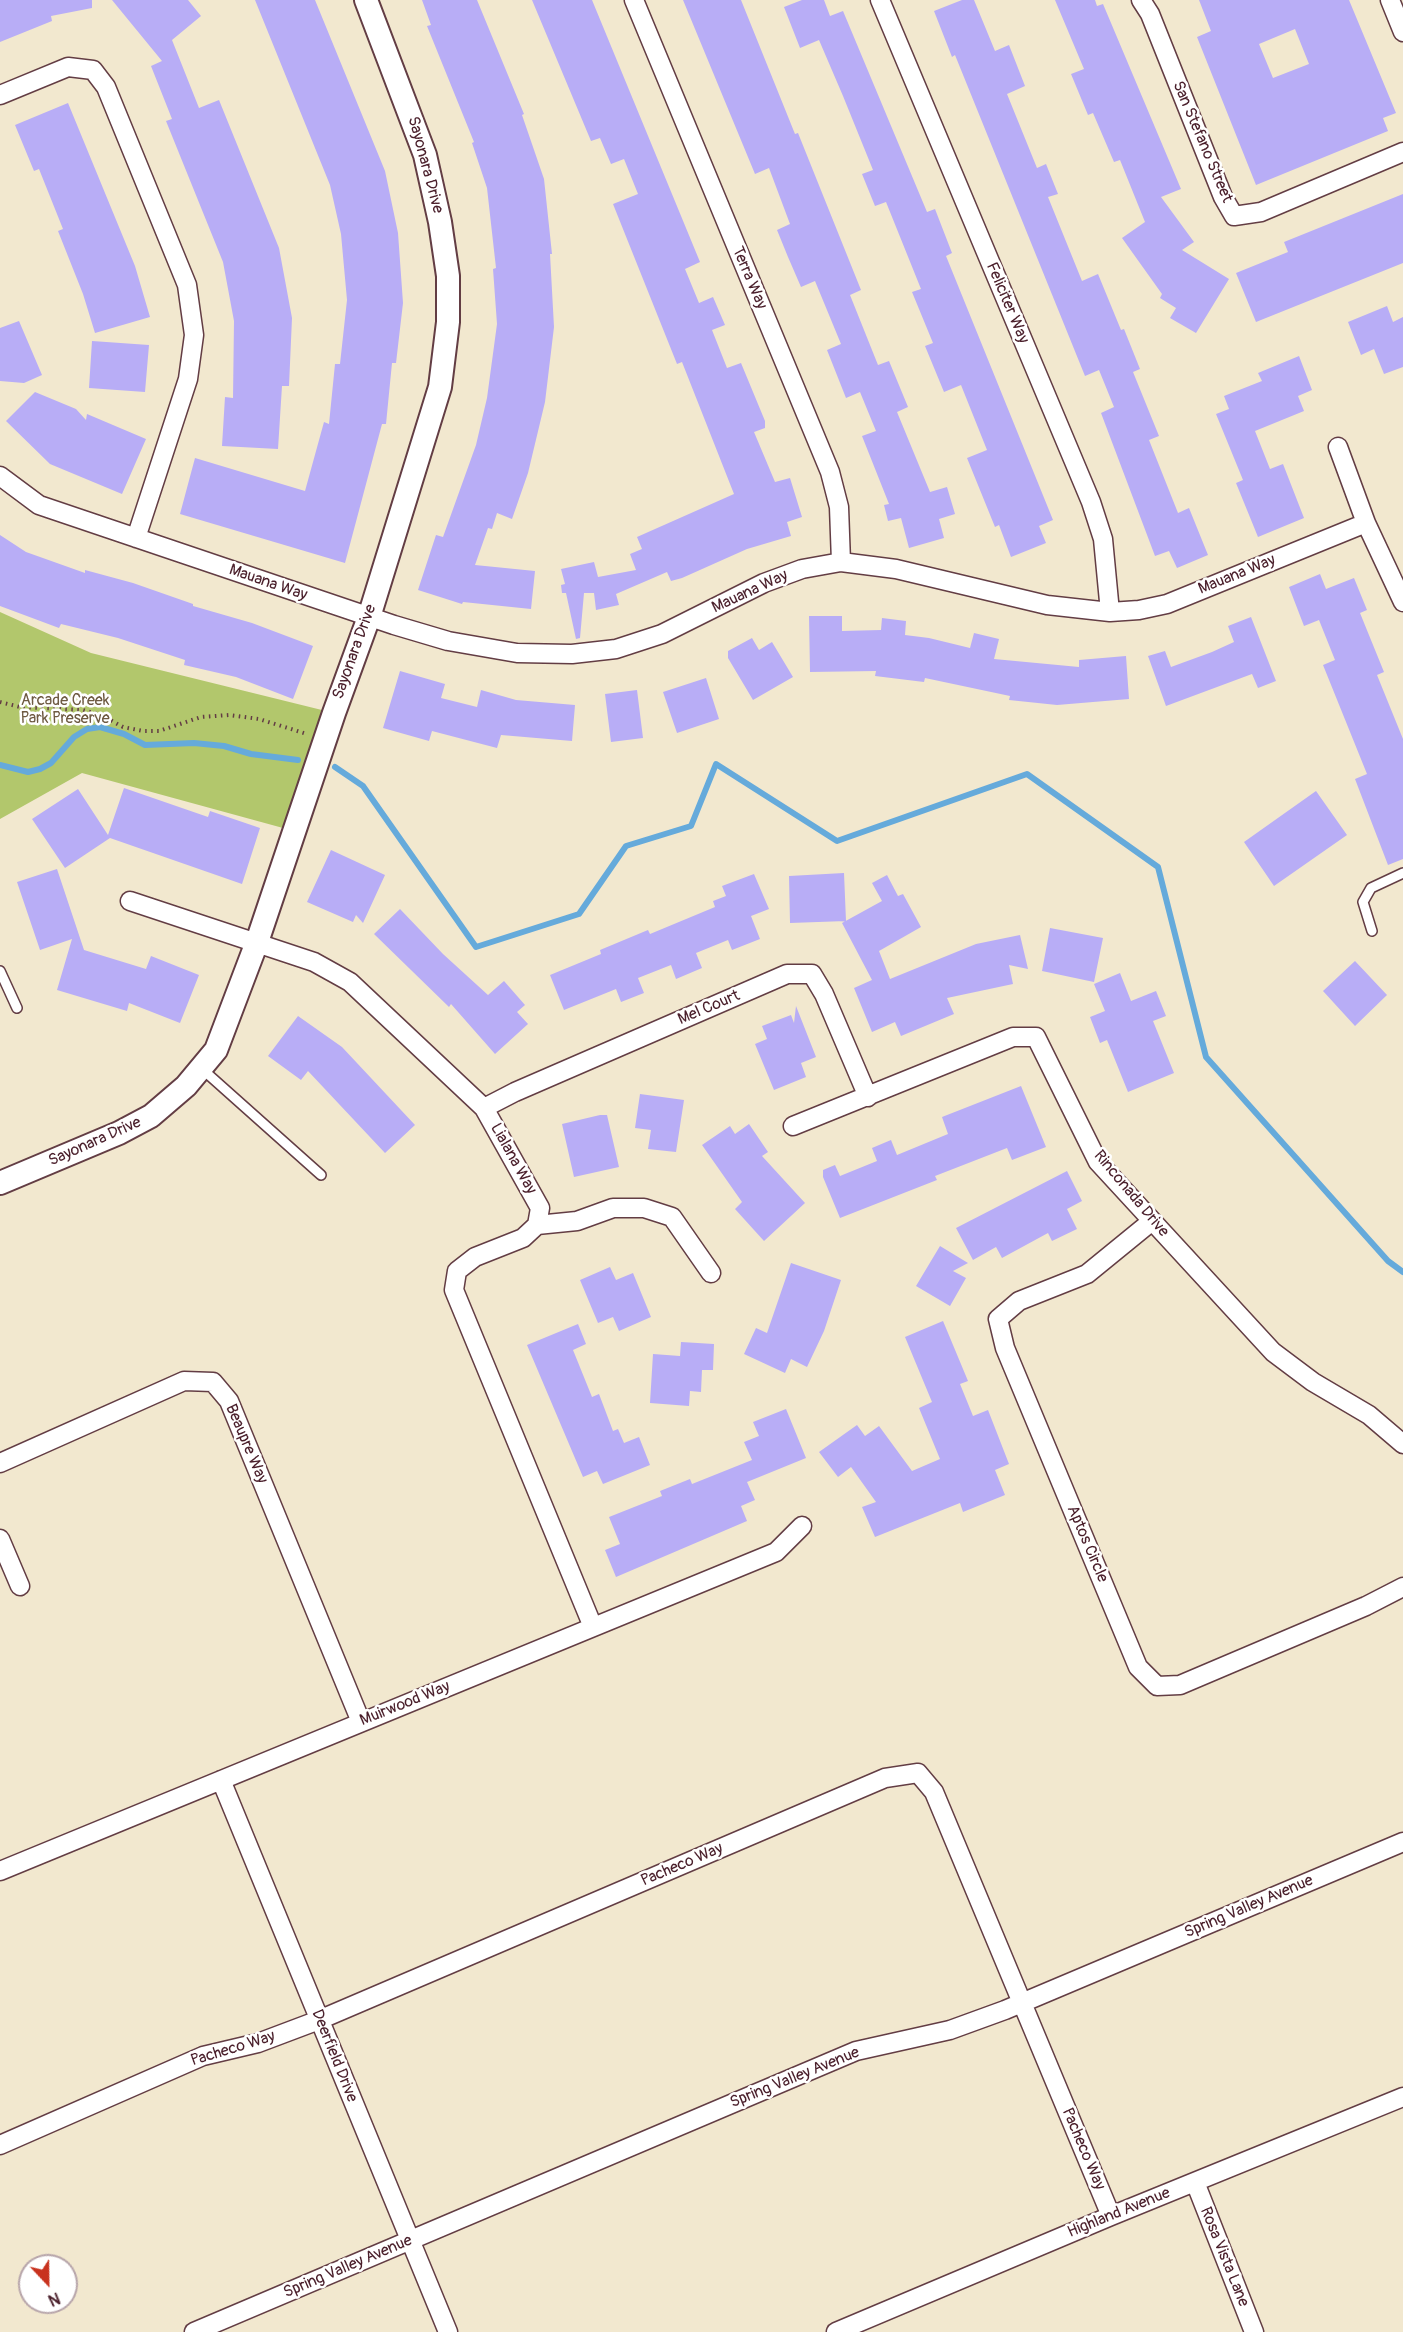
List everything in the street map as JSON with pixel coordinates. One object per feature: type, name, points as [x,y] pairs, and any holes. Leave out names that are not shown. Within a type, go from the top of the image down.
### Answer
[{"type":"street","name":"Sayonara Drive","points":[[0,1183],[118,1133],[151,1116],[186,1086],[216,1050],[258,942],[325,739],[369,617],[440,387],[448,276],[440,222],[425,155],[366,0]]},
{"type":"street","name":"Terra Way","points":[[634,0],[830,472],[839,507],[841,562]]},
{"type":"street","name":"Feliciter Way","points":[[880,0],[1091,502],[1102,540],[1110,612]]},
{"type":"street","name":"San Stefano Street","points":[[1141,0],[1150,14],[1223,197],[1234,216],[1261,212],[1403,152]]},
{"type":"street","points":[[1390,0],[1403,32]]},
{"type":"street","points":[[0,94],[68,67],[93,70],[106,87],[187,285],[194,335],[188,379],[136,538]]},
{"type":"street","points":[[1338,447],[1366,523],[1403,602]]},
{"type":"street","name":"Mauana Way","points":[[0,476],[39,505],[369,617],[448,641],[517,653],[572,654],[616,650],[663,634],[764,583],[802,569],[841,562],[896,569],[1047,605],[1110,612],[1167,604],[1366,523]]},
{"type":"street","name":"Lialana Way","points":[[130,901],[314,962],[350,982],[484,1108],[540,1208],[537,1225]]},
{"type":"street","name":"Mel Court","points":[[484,1108],[515,1092],[787,974],[812,974],[824,994],[868,1097]]},
{"type":"street","name":"Rinconada Drive","points":[[794,1126],[1013,1037],[1036,1037],[1047,1055],[1071,1112],[1098,1162],[1273,1352],[1313,1382],[1369,1415],[1403,1444]]},
{"type":"street","points":[[592,1627],[454,1290],[457,1271],[475,1257],[523,1238],[537,1225],[578,1221],[613,1208],[644,1208],[672,1218],[711,1273]]},
{"type":"street","name":"Aptos Circle","points":[[1152,1221],[1087,1274],[1019,1301],[998,1319],[1005,1348],[1138,1667],[1157,1686],[1180,1685],[1366,1606],[1403,1587]]},
{"type":"street","name":"Beaupre Way","points":[[0,1462],[184,1381],[213,1382],[229,1401],[361,1722]]},
{"type":"street","name":"Muirwood Way","points":[[0,1871],[776,1552],[802,1526]]},
{"type":"street","points":[[0,1539],[20,1587]]},
{"type":"street","name":"Pacheco Way","points":[[0,2145],[203,2056],[258,2043],[319,2020],[885,1778],[918,1773],[934,1792],[1111,2216]]},
{"type":"street","name":"Deerfield Drive","points":[[221,1780],[448,2332]]},
{"type":"street","name":"Spring Valley Avenue","points":[[194,2332],[856,2050],[950,2030],[1022,2003],[1403,1842]]},
{"type":"street","name":"Highland Avenue","points":[[836,2332],[1111,2216],[1403,2097]]},
{"type":"street","name":"Rosa Vista Lane","points":[[1195,2182],[1254,2332]]},
{"type":"lane","points":[[1372,931],[1363,902],[1371,888],[1403,873]]},
{"type":"lane","points":[[0,971],[17,1008]]},
{"type":"lane","points":[[201,1068],[321,1175]]},
{"type":"path","points":[[0,702],[20,707],[82,710],[101,715],[123,727],[143,732],[159,731],[201,717],[229,715],[259,719],[325,739]]},
{"type":"green space","name":"Arcade Creek Park Preserve","points":[[0,612],[91,653],[334,713],[294,831],[82,773],[0,819]]},
{"type":"building","points":[[0,0],[92,0],[92,8],[51,16],[52,21],[0,42]]},
{"type":"building","points":[[112,0],[188,0],[201,16],[172,40],[199,108],[219,100],[279,248],[292,318],[289,386],[282,386],[278,449],[222,446],[225,397],[233,398],[234,321],[223,262],[166,121],[172,119],[151,66],[162,61]]},
{"type":"building","points":[[255,0],[315,0],[385,171],[398,233],[403,303],[396,363],[392,363],[386,424],[382,424],[345,563],[180,514],[195,458],[305,491],[324,422],[329,424],[335,364],[340,364],[347,300],[341,234],[330,185]]},
{"type":"building","points":[[422,0],[477,0],[524,114],[522,115],[544,179],[552,254],[550,254],[554,327],[545,402],[528,473],[512,519],[497,513],[492,529],[488,528],[475,565],[535,571],[531,609],[463,602],[462,604],[418,590],[436,535],[443,537],[476,445],[487,398],[497,324],[493,269],[496,268],[487,188],[472,143],[474,142],[427,26],[431,25]]},
{"type":"building","points":[[532,0],[592,0],[700,262],[685,269],[699,303],[713,297],[725,325],[712,330],[727,368],[741,363],[765,421],[765,428],[754,432],[775,482],[790,478],[802,517],[787,522],[791,536],[747,549],[682,578],[671,581],[667,572],[616,594],[619,605],[596,610],[594,593],[584,593],[580,638],[576,639],[566,593],[562,593],[561,585],[565,584],[561,569],[594,562],[598,577],[636,570],[630,554],[642,549],[637,537],[734,494],[682,362],[677,364],[613,204],[638,194],[624,159],[611,164],[600,138],[591,141]]},
{"type":"building","points":[[683,0],[741,0],[795,134],[798,133],[861,290],[850,295],[878,365],[889,361],[908,407],[897,412],[930,492],[947,487],[955,514],[939,519],[944,538],[909,548],[901,518],[888,521],[884,505],[889,504],[862,436],[876,431],[860,392],[846,398],[827,350],[841,344],[815,281],[801,287],[788,257],[777,230],[790,224],[769,168],[755,174]]},
{"type":"building","points":[[802,0],[824,0],[830,16],[843,11],[927,212],[935,209],[952,253],[946,256],[1053,520],[1039,526],[1046,543],[1011,557],[999,525],[995,527],[967,458],[987,450],[961,385],[944,392],[925,346],[933,343],[912,292],[921,289],[886,202],[875,206],[862,174],[873,170],[843,96],[819,40],[800,48],[784,7]]},
{"type":"building","points":[[962,0],[974,0],[995,51],[1009,45],[1025,86],[1007,94],[1037,168],[1046,164],[1058,194],[1048,197],[1082,281],[1098,274],[1140,369],[1133,372],[1159,436],[1149,440],[1178,513],[1189,508],[1208,555],[1177,568],[1169,551],[1155,556],[1101,413],[1114,407],[1099,370],[1085,376],[955,55],[952,57],[934,11]]},
{"type":"building","points":[[1055,0],[1095,0],[1097,6],[1103,4],[1181,189],[1161,197],[1194,242],[1182,250],[1229,279],[1196,333],[1170,318],[1176,308],[1160,298],[1162,294],[1122,238],[1145,222],[1120,160],[1114,162],[1093,113],[1088,115],[1071,74],[1084,69]]},
{"type":"building","points":[[1199,0],[1349,0],[1396,113],[1383,118],[1388,131],[1256,185],[1197,37],[1211,31]],"holes":[[[1295,29],[1309,64],[1273,78],[1259,44]]]},
{"type":"building","points":[[68,103],[135,266],[150,317],[95,333],[83,294],[58,231],[63,229],[39,169],[34,171],[15,125]]},
{"type":"building","points":[[1403,194],[1403,263],[1256,322],[1236,273],[1288,252],[1284,242]]},
{"type":"building","points":[[1387,306],[1393,322],[1403,317],[1403,367],[1384,374],[1374,349],[1361,355],[1348,322]]},
{"type":"building","points":[[19,321],[42,375],[24,383],[0,381],[0,328]]},
{"type":"building","points":[[92,341],[149,345],[145,392],[89,388]]},
{"type":"building","points":[[1299,356],[1312,390],[1298,396],[1304,411],[1255,431],[1270,469],[1283,464],[1304,518],[1258,537],[1236,483],[1243,480],[1216,414],[1229,409],[1224,396],[1262,381],[1258,373]]},
{"type":"building","points":[[35,392],[76,409],[86,420],[87,414],[146,439],[122,494],[50,464],[6,421]]},
{"type":"building","points":[[0,535],[26,552],[85,573],[85,570],[133,583],[193,604],[193,606],[252,623],[313,646],[293,699],[236,677],[184,665],[185,660],[118,638],[61,624],[59,628],[0,606]]},
{"type":"building","points":[[1320,574],[1326,589],[1354,578],[1367,610],[1360,613],[1384,672],[1377,675],[1403,739],[1403,859],[1388,865],[1355,779],[1367,774],[1323,665],[1335,660],[1319,620],[1304,626],[1289,587]]},
{"type":"building","points":[[809,616],[842,616],[842,631],[881,630],[882,618],[906,621],[905,635],[970,648],[974,633],[999,639],[994,659],[1079,667],[1079,660],[1126,656],[1129,699],[1057,705],[1009,700],[1010,696],[925,678],[924,682],[875,676],[876,671],[810,672]]},
{"type":"building","points":[[1251,617],[1276,681],[1258,688],[1252,674],[1166,706],[1148,656],[1165,651],[1171,667],[1212,652],[1234,642],[1228,626]]},
{"type":"building","points":[[752,638],[759,650],[772,642],[793,677],[753,700],[728,658],[728,651]]},
{"type":"building","points":[[400,671],[445,684],[441,698],[477,707],[481,690],[516,700],[575,705],[572,741],[501,735],[497,748],[432,731],[429,741],[383,728]]},
{"type":"building","points":[[706,678],[719,719],[677,733],[663,692]]},
{"type":"building","points":[[637,690],[643,738],[611,742],[605,694]]},
{"type":"building","points":[[124,788],[208,817],[210,811],[260,828],[242,884],[110,838],[65,868],[32,819],[78,789],[108,835]]},
{"type":"building","points":[[1316,791],[1347,835],[1274,886],[1244,842]]},
{"type":"building","points":[[331,850],[385,875],[363,923],[356,915],[353,922],[307,902]]},
{"type":"building","points":[[57,869],[84,950],[146,969],[151,956],[199,975],[180,1023],[129,1003],[127,1011],[57,990],[72,939],[40,950],[17,882]]},
{"type":"building","points":[[844,873],[846,921],[790,923],[789,876]]},
{"type":"building","points":[[754,874],[769,909],[751,916],[760,939],[732,950],[728,940],[696,953],[702,968],[676,979],[671,965],[638,978],[644,993],[621,1002],[616,989],[564,1010],[550,975],[601,954],[600,950],[648,930],[650,934],[715,907],[713,901],[726,896],[722,886]]},
{"type":"building","points":[[887,875],[898,896],[903,894],[921,927],[879,951],[890,979],[976,944],[1020,935],[1028,969],[1009,965],[1013,984],[947,998],[954,1014],[901,1036],[895,1022],[872,1032],[854,988],[872,980],[842,923],[882,901],[872,883]]},
{"type":"building","points":[[400,909],[443,954],[488,995],[504,981],[525,1005],[517,1012],[528,1024],[495,1054],[451,1004],[449,1007],[374,934]]},
{"type":"building","points":[[1050,928],[1103,938],[1094,982],[1042,971]]},
{"type":"building","points":[[1355,961],[1387,995],[1355,1026],[1323,991]]},
{"type":"building","points":[[1120,973],[1131,1001],[1156,991],[1166,1016],[1153,1021],[1174,1073],[1128,1092],[1107,1040],[1100,1043],[1090,1017],[1105,1011],[1094,984]]},
{"type":"building","points":[[796,1006],[816,1057],[801,1063],[806,1077],[774,1090],[755,1044],[767,1039],[762,1026],[791,1015],[794,1023]]},
{"type":"building","points":[[298,1016],[342,1047],[415,1125],[385,1153],[308,1071],[301,1080],[268,1056]]},
{"type":"building","points":[[1021,1086],[1046,1147],[1012,1160],[1007,1148],[935,1176],[937,1180],[840,1218],[823,1177],[823,1170],[835,1165],[840,1176],[877,1161],[872,1148],[891,1140],[897,1155],[948,1134],[942,1117]]},
{"type":"building","points":[[640,1094],[684,1100],[676,1152],[648,1149],[651,1130],[635,1128]]},
{"type":"building","points":[[607,1115],[619,1167],[574,1177],[562,1124]]},
{"type":"building","points":[[749,1124],[768,1152],[762,1156],[805,1203],[764,1241],[735,1209],[742,1202],[702,1145],[730,1126],[735,1134]]},
{"type":"building","points":[[1067,1171],[1082,1201],[1067,1209],[1077,1229],[1052,1241],[1048,1233],[1002,1258],[996,1247],[973,1260],[956,1228]]},
{"type":"building","points":[[940,1246],[968,1263],[953,1271],[966,1278],[950,1306],[916,1286]]},
{"type":"building","points":[[791,1263],[841,1280],[824,1331],[807,1367],[791,1359],[785,1373],[744,1354],[756,1328],[767,1333]]},
{"type":"building","points":[[610,1267],[616,1280],[633,1273],[651,1317],[619,1331],[613,1317],[598,1323],[580,1280]]},
{"type":"building","points":[[943,1321],[968,1381],[960,1384],[973,1416],[988,1410],[1009,1464],[995,1470],[1005,1495],[963,1512],[960,1503],[875,1537],[862,1507],[876,1502],[851,1467],[838,1477],[819,1452],[857,1425],[865,1436],[879,1426],[912,1471],[940,1459],[919,1408],[932,1402],[905,1337]]},
{"type":"building","points":[[578,1324],[586,1344],[573,1350],[592,1397],[599,1394],[613,1431],[618,1429],[624,1443],[639,1437],[650,1465],[603,1484],[597,1471],[583,1477],[527,1345]]},
{"type":"building","points":[[681,1342],[714,1344],[713,1370],[702,1370],[701,1392],[690,1391],[689,1406],[650,1403],[653,1354],[680,1356]]},
{"type":"building","points":[[786,1409],[806,1458],[747,1482],[755,1500],[741,1506],[747,1521],[616,1577],[605,1550],[620,1544],[609,1517],[662,1496],[660,1491],[690,1479],[692,1484],[752,1460],[744,1442],[759,1436],[753,1422]]},
{"type":"waterway","points":[[0,765],[28,772],[40,769],[51,763],[74,737],[87,729],[100,727],[124,734],[145,745],[194,743],[224,746],[251,754],[298,760]]},
{"type":"waterway","points":[[335,767],[363,786],[476,947],[579,914],[626,846],[691,826],[716,764],[837,841],[1027,774],[1158,867],[1206,1057],[1388,1261],[1403,1272]]}]
